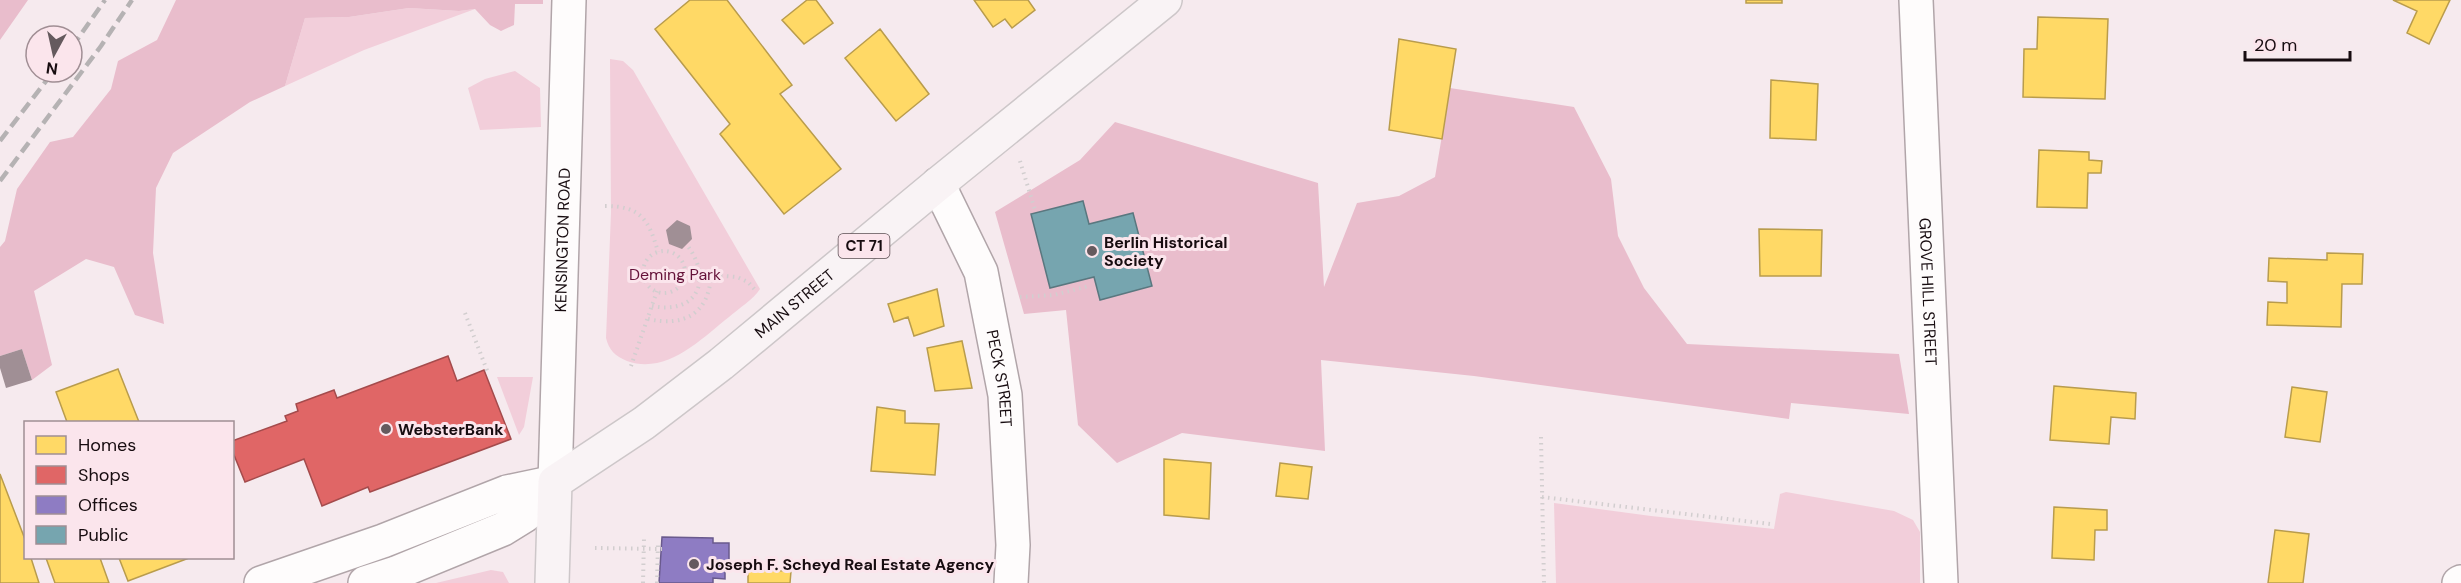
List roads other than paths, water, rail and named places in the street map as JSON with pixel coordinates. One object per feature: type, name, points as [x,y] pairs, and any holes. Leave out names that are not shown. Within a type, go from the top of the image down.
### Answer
[{"type":"main road","name":"MAIN STREET","points":[[555,482],[644,423],[721,364],[1165,0]]},
{"type":"main road","points":[[552,583],[555,482]]},
{"type":"street","name":"KENSINGTON ROAD","points":[[555,482],[569,0]]},
{"type":"street","name":"GROVE HILL STREET","points":[[1916,0],[1941,583]]},
{"type":"street","name":"PECK STREET","points":[[938,184],[981,272],[1005,395],[1012,545],[1011,583]]},
{"type":"street","name":"MAIN STREET","points":[[261,583],[383,540],[507,492],[555,482]]},
{"type":"street","name":"MAIN STREET","points":[[365,583],[396,573],[503,529],[524,516],[540,502],[555,482]]},
{"type":"street","points":[[383,540],[396,573]]},
{"type":"railway","points":[[84,30],[105,0]]},
{"type":"railway","points":[[0,181],[101,46],[132,0]]},
{"type":"railway","points":[[0,141],[44,84]]},
{"type":"place","name":"Berlin Historical Society","points":[[1092,251]]},
{"type":"place","name":"WebsterBank","points":[[386,429]]},
{"type":"place","name":"Joseph F. Scheyd Real Estate Agency","points":[[694,564]]},
{"type":"park label","name":"Deming Park","points":[[675,274]]}]
